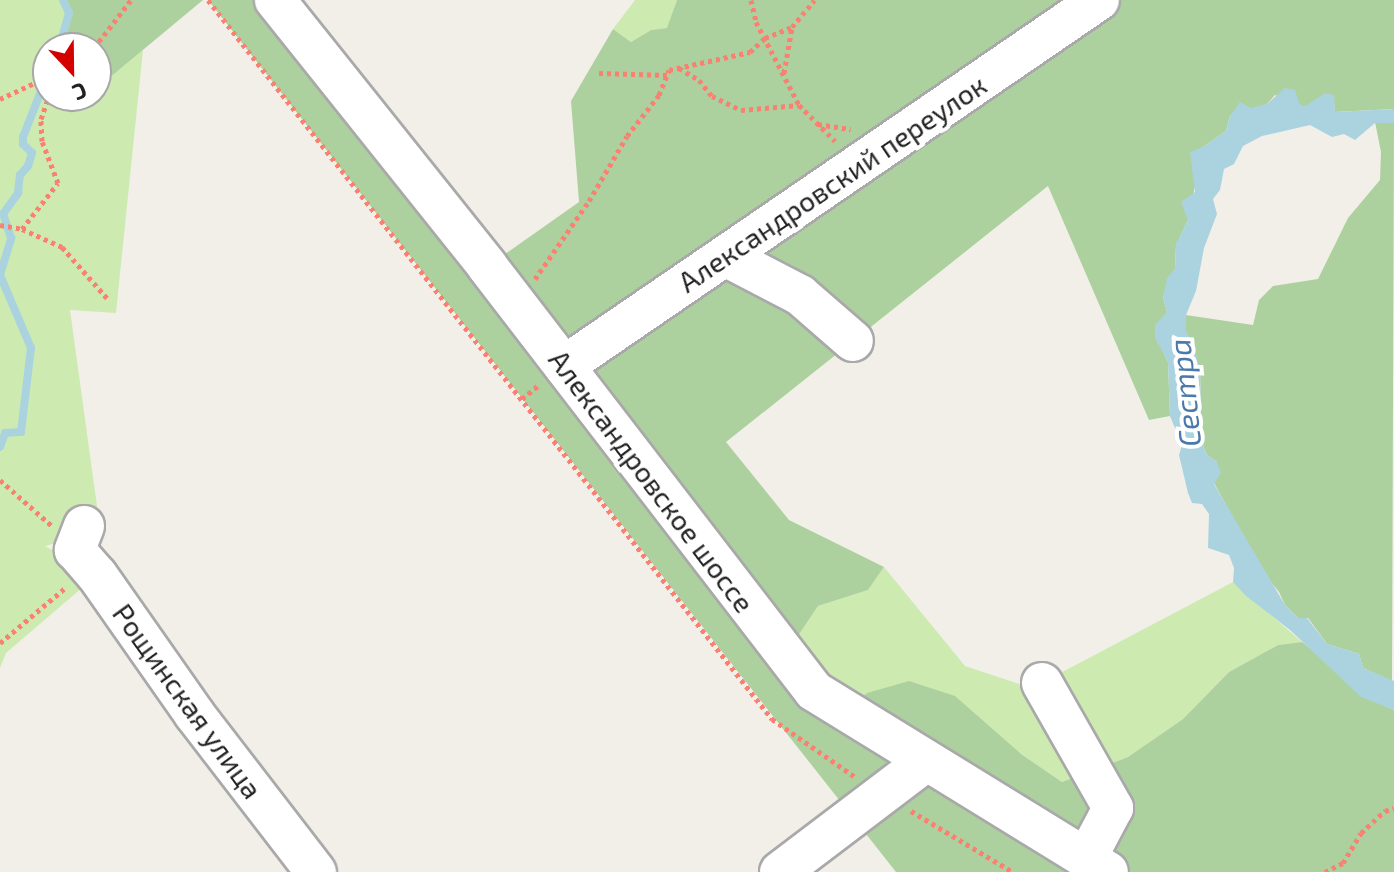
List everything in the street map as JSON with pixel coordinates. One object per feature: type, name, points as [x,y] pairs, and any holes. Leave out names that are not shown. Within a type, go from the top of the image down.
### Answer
[{"type":"street","name":"Александровское шоссе","points":[[275,0],[516,304],[814,691],[1097,866]]},
{"type":"street","name":"Александровский переулок","points":[[564,366],[1099,0]]},
{"type":"street","points":[[725,256],[800,295],[853,341]]},
{"type":"street","name":"Рощинская улица","points":[[84,548],[195,715],[316,872]]},
{"type":"street","points":[[1042,683],[1113,808],[1097,866]]},
{"type":"street","points":[[780,872],[925,762]]},
{"type":"path","points":[[109,32],[131,0]]},
{"type":"path","points":[[208,0],[772,719],[820,756],[1013,872]]},
{"type":"path","points":[[751,0],[756,22],[799,105],[857,165]]},
{"type":"path","points":[[516,304],[589,201],[627,136],[659,95],[667,75],[677,67],[750,52],[765,38],[792,27],[815,0]]},
{"type":"path","points":[[784,74],[792,27]]},
{"type":"path","points":[[677,67],[699,80],[712,96],[741,110],[799,105]]},
{"type":"path","points":[[599,73],[667,75]]},
{"type":"path","points":[[0,99],[32,84]]},
{"type":"path","points":[[21,228],[58,183],[42,141],[43,112]]},
{"type":"path","points":[[0,225],[21,228],[62,247],[107,298]]},
{"type":"path","points":[[0,643],[84,548],[2,483]]},
{"type":"path","points":[[1325,872],[1343,863],[1361,833],[1385,811],[1394,808]]},
{"type":"green space","points":[[0,0],[63,0],[68,13],[63,32],[32,32],[32,112],[112,112],[112,76],[143,50],[116,313],[70,310],[97,506],[84,526],[61,542],[45,546],[97,575],[6,653],[0,668]]},
{"type":"green space","points":[[63,0],[203,0],[112,76],[112,32],[63,32],[68,13]]},
{"type":"green space","points":[[208,0],[275,0],[488,266],[579,202],[571,101],[613,29],[631,42],[651,30],[667,28],[677,0],[1089,0],[579,373],[1107,0],[1394,0],[1394,109],[1335,112],[1333,95],[1304,107],[1275,95],[1267,104],[1230,116],[1226,131],[1203,147],[1188,220],[1176,245],[1175,269],[1163,297],[1167,312],[1163,352],[1168,362],[1170,416],[1149,420],[1048,186],[726,442],[789,520],[884,567],[868,590],[818,606],[796,639],[845,710],[867,693],[909,681],[955,696],[1021,754],[1062,782],[1128,757],[1183,719],[1229,672],[1278,645],[1302,642],[1379,703],[1394,710],[1394,872],[896,872]]},
{"type":"green space","points":[[635,0],[677,0],[668,28],[651,30],[631,42],[613,29]]},
{"type":"green space","points":[[1375,122],[1394,123],[1392,681],[1363,668],[1359,654],[1327,644],[1308,618],[1298,618],[1285,605],[1263,572],[1214,483],[1217,462],[1207,455],[1196,428],[1201,415],[1200,369],[1186,331],[1186,315],[1253,325],[1259,300],[1273,286],[1318,279],[1348,218],[1380,180],[1381,152]]},
{"type":"green space","points":[[884,567],[965,666],[1032,688],[1233,582],[1302,642],[1278,645],[1229,672],[1183,719],[1128,757],[1062,782],[1021,754],[845,711],[796,639],[818,606],[868,590]]},
{"type":"water","name":"Сестра","points":[[1285,88],[1295,90],[1299,103],[1304,107],[1325,93],[1334,95],[1335,112],[1394,109],[1394,123],[1375,123],[1355,140],[1344,134],[1332,137],[1310,125],[1262,136],[1243,146],[1234,164],[1224,169],[1220,190],[1213,199],[1217,214],[1204,248],[1196,291],[1186,315],[1186,331],[1200,369],[1201,415],[1196,428],[1207,455],[1217,462],[1221,473],[1214,484],[1285,605],[1298,618],[1307,618],[1327,644],[1359,654],[1363,668],[1394,681],[1394,710],[1361,697],[1290,630],[1246,596],[1233,582],[1234,568],[1229,555],[1208,548],[1209,514],[1202,504],[1192,503],[1188,493],[1179,455],[1182,445],[1170,416],[1168,362],[1155,338],[1155,325],[1167,312],[1163,297],[1167,278],[1175,269],[1176,244],[1188,220],[1181,202],[1195,192],[1190,152],[1226,131],[1230,116],[1240,102],[1251,108],[1267,104]]},
{"type":"waterway","points":[[63,0],[69,13],[64,32]]},
{"type":"waterway","points":[[0,447],[5,433],[21,432],[31,348],[0,275],[11,238],[3,214],[18,193],[20,175],[28,166],[32,153],[23,144],[23,137],[33,112]]}]
